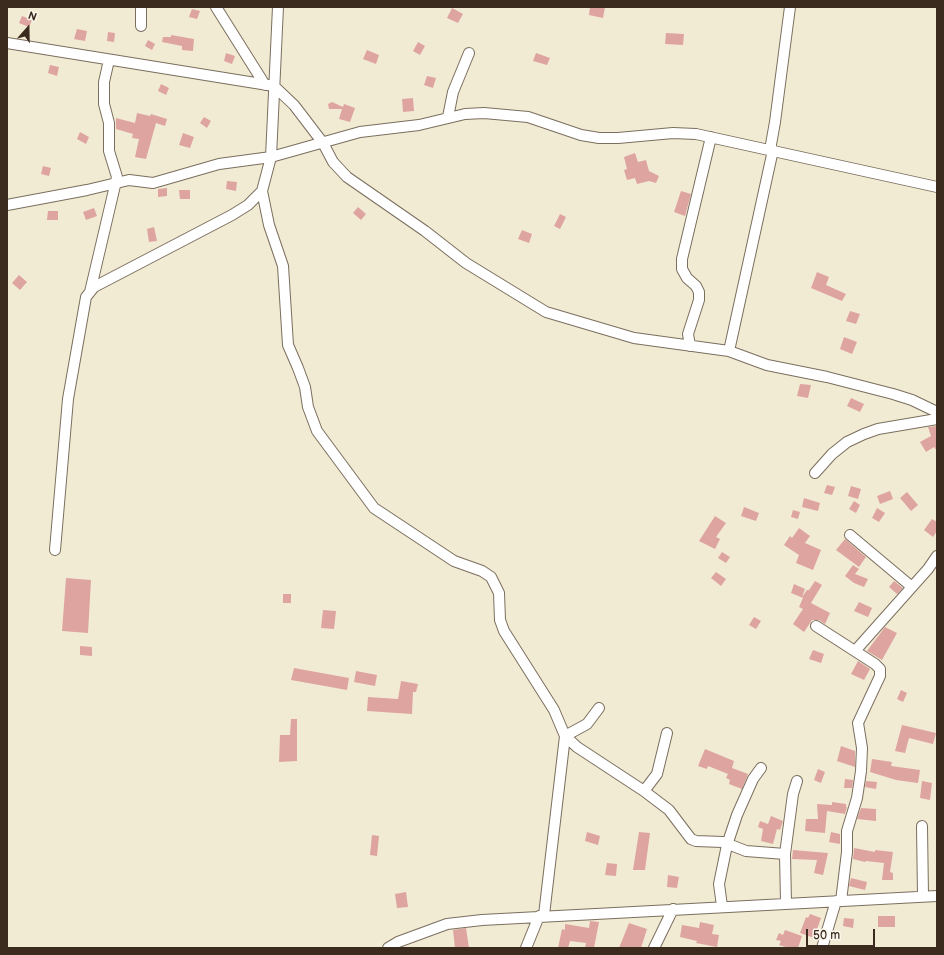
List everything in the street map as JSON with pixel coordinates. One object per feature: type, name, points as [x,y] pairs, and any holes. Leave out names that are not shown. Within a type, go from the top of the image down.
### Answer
[{"type":"street","points":[[141,7],[141,26]]},
{"type":"street","points":[[216,7],[270,85],[294,104],[323,143],[333,162],[347,177],[425,231],[466,262],[527,302],[546,312],[634,338],[729,351],[767,365],[827,377],[893,394],[912,400],[937,412]]},
{"type":"street","points":[[278,7],[270,85],[271,157],[262,190],[269,225],[283,266],[288,345],[300,374],[308,407],[318,431],[374,508],[454,561],[482,571],[491,577],[499,593],[500,620],[504,631],[554,710],[565,736],[577,747],[644,791],[669,810],[691,839],[696,841],[723,842],[727,845],[746,851],[785,854]]},
{"type":"street","points":[[729,351],[772,150],[790,7]]},
{"type":"street","points":[[7,43],[270,85]]},
{"type":"street","points":[[448,117],[453,92],[469,53]]},
{"type":"street","points":[[90,292],[114,184],[117,177],[109,151],[109,123],[103,94],[109,60]]},
{"type":"street","points":[[7,205],[128,180],[153,183],[220,164],[271,157],[360,132],[419,125],[448,117],[484,113],[528,117],[581,135],[599,138],[618,138],[673,133],[711,137],[937,187]]},
{"type":"street","points":[[690,346],[688,334],[699,300],[699,292],[684,273],[682,269],[682,259],[711,137]]},
{"type":"street","points":[[55,550],[68,399],[86,297],[94,287],[232,216],[248,205],[262,190]]},
{"type":"street","points":[[815,473],[832,454],[847,442],[864,434],[937,419]]},
{"type":"street","points":[[850,536],[912,587]]},
{"type":"street","points":[[856,651],[937,556]]},
{"type":"street","points":[[816,626],[856,651],[880,669],[880,676],[858,723],[862,748],[861,771],[857,798],[847,831],[847,852],[838,901],[822,948]]},
{"type":"street","points":[[565,736],[587,724],[599,708]]},
{"type":"street","points":[[644,791],[657,774],[667,733]]},
{"type":"street","points":[[526,948],[541,916],[565,736]]},
{"type":"street","points":[[722,906],[719,884],[727,845],[737,815],[753,779],[761,768]]},
{"type":"street","points":[[786,903],[785,854],[793,794],[797,781]]},
{"type":"street","points":[[922,826],[923,896]]},
{"type":"street","points":[[388,948],[398,942],[447,924],[541,916],[937,896]]},
{"type":"street","points":[[654,948],[674,909]]},
{"type":"building","points":[[590,7],[605,7],[603,18],[589,15]]},
{"type":"building","points":[[452,8],[463,14],[458,23],[447,18]]},
{"type":"building","points":[[192,9],[200,11],[197,19],[189,17]]},
{"type":"building","points":[[22,16],[32,20],[29,27],[19,23]]},
{"type":"building","points":[[77,29],[87,31],[85,41],[74,39]]},
{"type":"building","points":[[108,32],[115,33],[114,42],[107,41]]},
{"type":"building","points":[[666,33],[684,34],[683,45],[665,44]]},
{"type":"building","points":[[171,35],[194,39],[193,51],[182,50],[182,46],[162,42],[163,37],[171,37]]},
{"type":"building","points":[[148,40],[155,44],[152,50],[145,46]]},
{"type":"building","points":[[418,42],[425,46],[420,55],[413,51]]},
{"type":"building","points":[[367,50],[379,55],[376,64],[363,59]]},
{"type":"building","points":[[226,53],[235,56],[232,64],[224,61]]},
{"type":"building","points":[[536,53],[550,58],[547,65],[533,61]]},
{"type":"building","points":[[50,65],[59,67],[57,76],[48,73]]},
{"type":"building","points":[[427,76],[436,78],[433,88],[424,85]]},
{"type":"building","points":[[161,84],[169,88],[166,95],[158,91]]},
{"type":"building","points":[[413,98],[414,111],[403,112],[402,99]]},
{"type":"building","points":[[332,102],[343,107],[344,104],[355,108],[350,122],[339,119],[342,109],[329,109],[328,104]]},
{"type":"building","points":[[137,113],[150,116],[151,114],[167,119],[165,126],[156,123],[146,159],[135,157],[139,139],[132,138],[133,134],[116,129],[116,118],[135,123]]},
{"type":"building","points":[[204,117],[211,121],[207,128],[200,123]]},
{"type":"building","points":[[80,132],[89,137],[86,144],[77,139]]},
{"type":"building","points":[[183,133],[194,137],[190,148],[179,145]]},
{"type":"building","points":[[635,153],[638,162],[646,160],[649,171],[659,176],[656,183],[649,181],[637,184],[635,178],[627,180],[624,170],[627,169],[624,157]]},
{"type":"building","points":[[43,166],[51,168],[49,176],[41,174]]},
{"type":"building","points":[[227,181],[237,182],[236,191],[226,189]]},
{"type":"building","points":[[167,188],[167,196],[158,197],[158,189]]},
{"type":"building","points":[[179,190],[190,190],[190,199],[180,199]]},
{"type":"building","points":[[681,191],[691,194],[685,216],[674,212]]},
{"type":"building","points":[[358,207],[366,214],[361,220],[353,213]]},
{"type":"building","points":[[94,208],[97,216],[86,220],[83,212]]},
{"type":"building","points":[[48,211],[58,211],[58,220],[47,220]]},
{"type":"building","points":[[560,214],[566,217],[560,229],[554,226]]},
{"type":"building","points":[[154,227],[157,241],[149,242],[147,229]]},
{"type":"building","points":[[522,230],[532,234],[529,243],[518,239]]},
{"type":"building","points":[[817,272],[829,277],[826,285],[846,294],[842,301],[811,288]]},
{"type":"building","points":[[19,275],[27,282],[20,290],[12,283]]},
{"type":"building","points":[[850,311],[860,314],[856,324],[846,321]]},
{"type":"building","points":[[844,337],[857,342],[852,354],[840,349]]},
{"type":"building","points":[[800,384],[811,385],[808,398],[797,396]]},
{"type":"building","points":[[851,398],[864,404],[860,412],[847,406]]},
{"type":"building","points":[[937,426],[937,451],[934,447],[926,452],[920,442],[931,436],[928,427]]},
{"type":"building","points":[[827,485],[835,487],[832,495],[824,493]]},
{"type":"building","points":[[851,486],[861,489],[858,499],[848,496]]},
{"type":"building","points":[[890,491],[893,499],[880,504],[877,496]]},
{"type":"building","points":[[907,492],[918,505],[911,511],[900,498]]},
{"type":"building","points":[[804,498],[820,503],[818,511],[802,507]]},
{"type":"building","points":[[854,501],[860,505],[856,513],[849,509]]},
{"type":"building","points":[[744,507],[759,513],[756,521],[741,516]]},
{"type":"building","points":[[877,508],[885,513],[879,522],[872,518]]},
{"type":"building","points":[[793,510],[800,512],[798,519],[791,517]]},
{"type":"building","points":[[715,516],[726,523],[716,537],[720,539],[715,549],[699,541]]},
{"type":"building","points":[[932,519],[937,522],[937,531],[933,537],[924,530]]},
{"type":"building","points":[[799,528],[810,536],[805,543],[821,550],[813,570],[796,563],[799,555],[784,545],[790,536],[792,538]]},
{"type":"building","points":[[845,539],[866,557],[859,567],[836,550]]},
{"type":"building","points":[[722,552],[730,557],[726,563],[718,558]]},
{"type":"building","points":[[853,565],[859,569],[855,574],[868,579],[864,587],[854,583],[845,576]]},
{"type":"building","points":[[716,572],[726,579],[721,586],[711,578]]},
{"type":"building","points":[[66,578],[91,580],[88,633],[62,631]]},
{"type":"building","points":[[815,581],[822,585],[811,603],[830,613],[825,624],[819,620],[812,620],[804,632],[793,624],[803,609],[799,607],[803,598],[791,593],[794,584],[805,589],[802,597]]},
{"type":"building","points":[[894,581],[903,588],[897,594],[889,587]]},
{"type":"building","points":[[283,594],[291,594],[291,603],[283,603]]},
{"type":"building","points":[[859,602],[872,608],[868,617],[854,611]]},
{"type":"building","points":[[323,610],[336,611],[334,629],[321,628]]},
{"type":"building","points":[[754,617],[761,621],[756,629],[749,625]]},
{"type":"building","points":[[885,627],[897,633],[882,660],[867,651]]},
{"type":"building","points":[[80,646],[92,647],[92,656],[80,655]]},
{"type":"building","points":[[813,650],[824,654],[821,663],[809,659]]},
{"type":"building","points":[[858,661],[870,669],[864,680],[851,674]]},
{"type":"building","points":[[294,668],[349,678],[347,690],[291,680]]},
{"type":"building","points":[[356,671],[377,675],[375,686],[354,682]]},
{"type":"building","points":[[401,681],[418,684],[416,692],[413,692],[412,714],[367,711],[368,697],[398,699]]},
{"type":"building","points":[[901,690],[907,693],[903,702],[897,699]]},
{"type":"building","points":[[291,719],[297,719],[297,761],[279,762],[280,735],[290,735]]},
{"type":"building","points":[[902,725],[936,733],[933,744],[909,738],[905,753],[895,751]]},
{"type":"building","points":[[841,746],[855,751],[855,767],[837,761]]},
{"type":"building","points":[[705,749],[734,761],[732,768],[748,774],[742,789],[729,784],[730,780],[726,778],[728,774],[708,766],[707,769],[698,766]]},
{"type":"building","points":[[872,759],[892,762],[891,766],[920,770],[918,783],[896,780],[870,772]]},
{"type":"building","points":[[818,769],[825,772],[821,783],[814,780]]},
{"type":"building","points":[[845,779],[853,780],[852,788],[844,788]]},
{"type":"building","points":[[866,781],[877,782],[876,789],[865,787]]},
{"type":"building","points":[[922,781],[932,783],[930,800],[920,798]]},
{"type":"building","points":[[832,802],[846,804],[847,807],[845,814],[827,811],[825,833],[805,831],[806,819],[818,819],[817,804],[832,805]]},
{"type":"building","points":[[861,808],[876,809],[876,821],[857,819]]},
{"type":"building","points":[[771,816],[783,821],[780,830],[777,829],[773,844],[761,841],[763,829],[758,827],[760,821],[768,824]]},
{"type":"building","points":[[587,832],[600,836],[598,845],[585,841]]},
{"type":"building","points":[[639,832],[650,833],[645,870],[633,870]]},
{"type":"building","points":[[831,832],[840,834],[840,844],[829,842]]},
{"type":"building","points":[[372,835],[379,836],[377,856],[370,855]]},
{"type":"building","points":[[854,848],[875,852],[875,850],[893,852],[890,872],[893,873],[893,880],[882,880],[884,863],[865,862],[853,859]]},
{"type":"building","points":[[793,850],[828,853],[823,875],[814,873],[817,860],[792,859]]},
{"type":"building","points":[[607,863],[617,864],[616,876],[605,875]]},
{"type":"building","points":[[668,875],[679,877],[677,888],[667,887]]},
{"type":"building","points":[[851,878],[867,882],[865,890],[849,886]]},
{"type":"building","points":[[406,892],[408,907],[397,908],[395,894]]},
{"type":"building","points":[[810,914],[821,918],[814,938],[800,933],[806,917],[808,918]]},
{"type":"building","points":[[878,916],[895,916],[895,927],[878,927]]},
{"type":"building","points":[[844,918],[854,919],[853,928],[843,926]]},
{"type":"building","points":[[590,921],[599,922],[594,948],[585,948],[586,943],[570,941],[568,948],[558,948],[562,929],[565,930],[565,924],[589,928]]},
{"type":"building","points":[[700,922],[714,925],[712,934],[719,935],[717,947],[696,943],[697,941],[680,937],[682,925],[699,928]]},
{"type":"building","points":[[629,923],[647,929],[641,948],[619,948]]},
{"type":"building","points":[[466,928],[469,948],[455,948],[453,930]]},
{"type":"building","points":[[785,930],[802,936],[798,948],[789,948],[779,945],[781,941],[776,940],[779,933],[783,935]]}]
